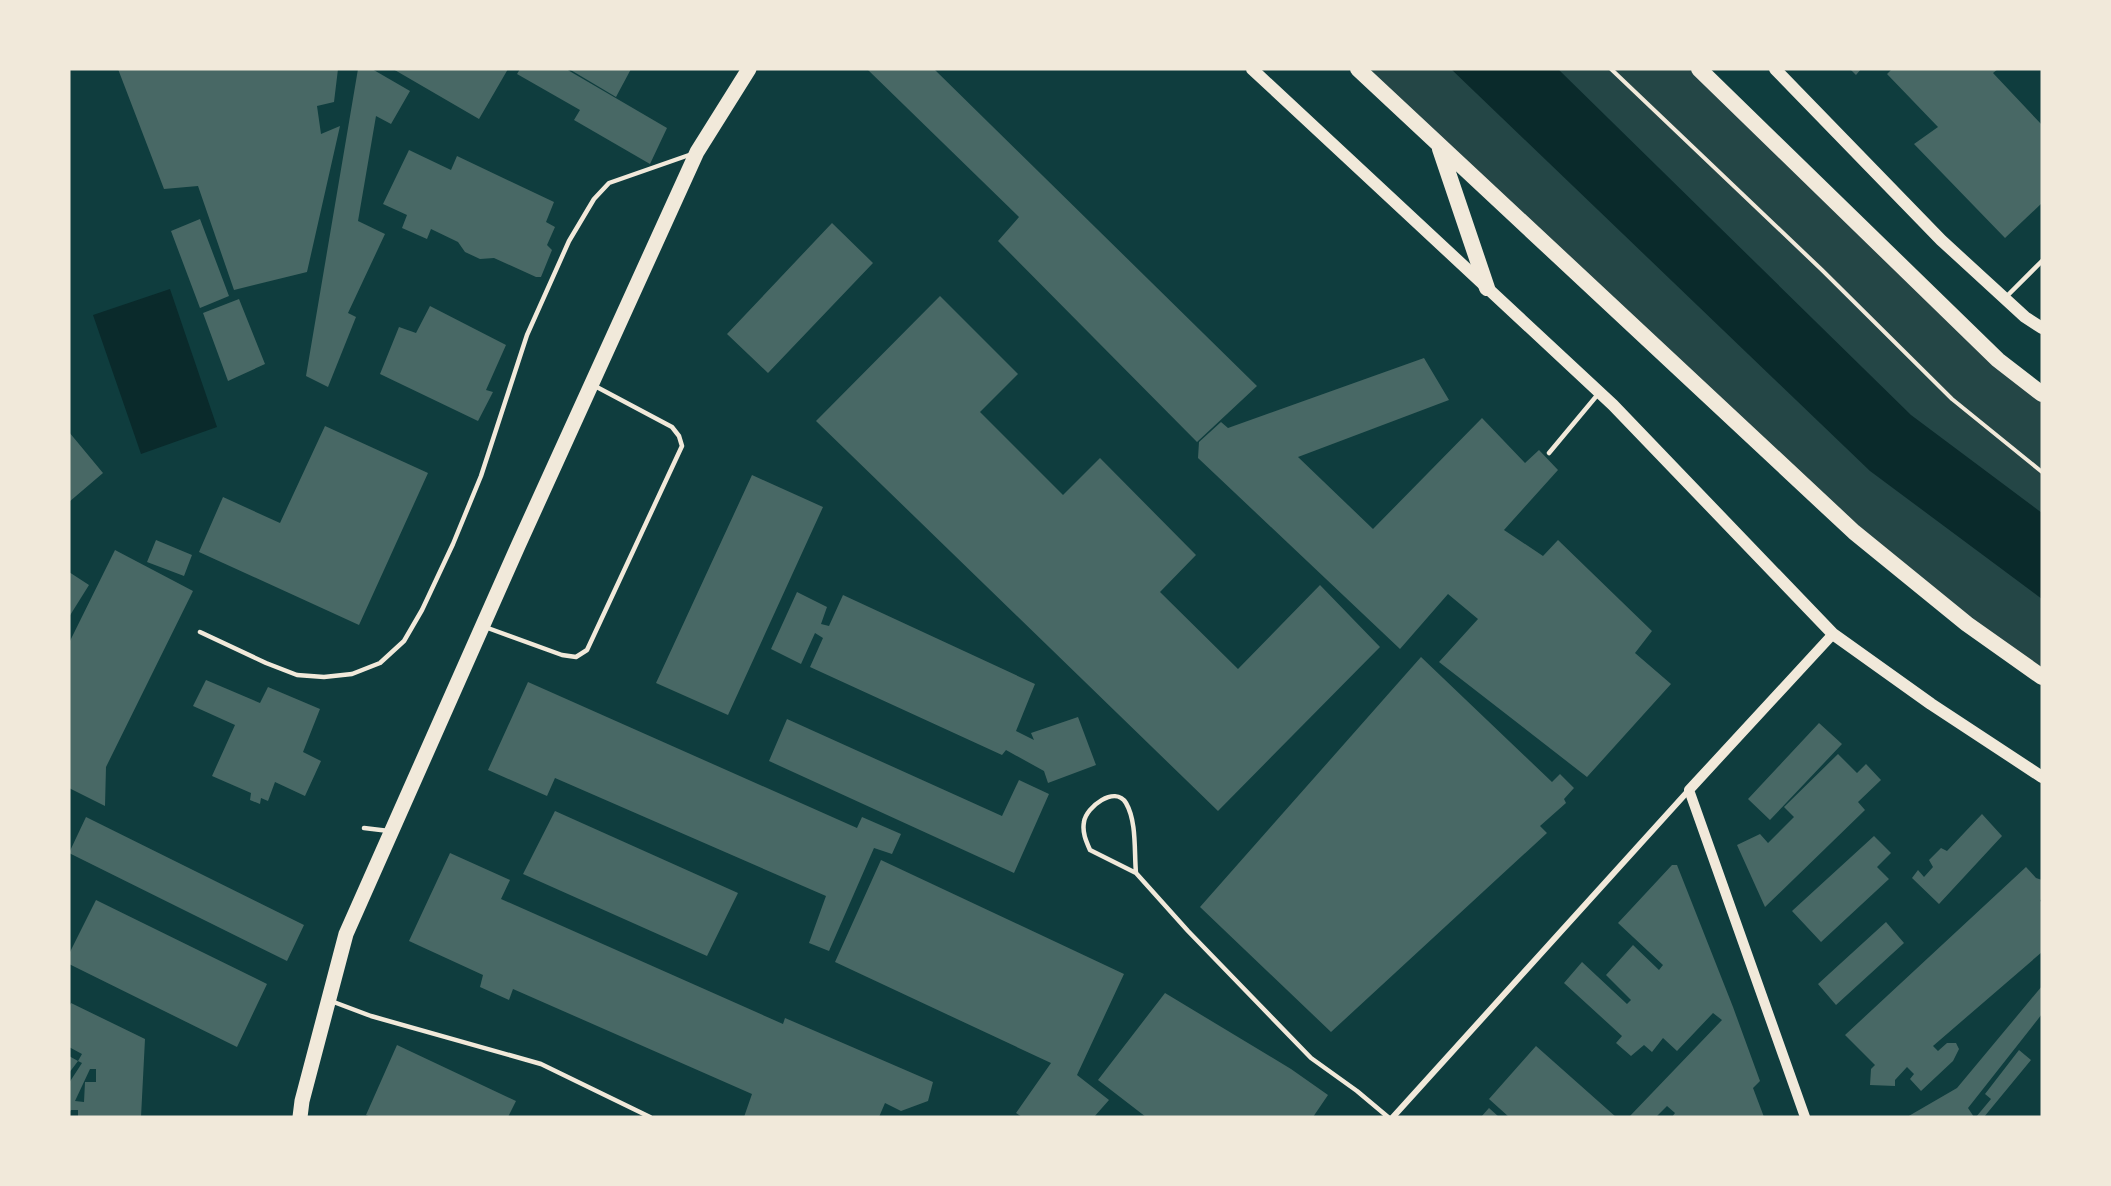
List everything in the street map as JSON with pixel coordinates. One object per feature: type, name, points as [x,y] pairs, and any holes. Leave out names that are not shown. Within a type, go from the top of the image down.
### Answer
[{"type":"highway","points":[[1358,69],[1854,532],[1967,624],[2042,677]]},
{"type":"highway","points":[[1698,69],[1998,360],[2042,394]]},
{"type":"highway","points":[[1439,146],[1487,288]]},
{"type":"main road","points":[[300,1117],[302,1101],[346,934],[482,626],[697,152],[749,69]]},
{"type":"main road","points":[[1252,69],[1600,393],[1833,634],[1930,704],[2042,777]]},
{"type":"main road","points":[[1775,69],[1941,240],[2042,328]]},
{"type":"street","points":[[1393,1117],[1833,634]]},
{"type":"street","points":[[1689,790],[1805,1117]]},
{"type":"lane","points":[[200,632],[297,675],[324,677],[352,674],[380,663],[404,641],[422,610],[453,544],[481,476],[527,335],[569,242],[589,208],[609,183],[697,152]]},
{"type":"lane","points":[[2005,298],[2042,261]]},
{"type":"lane","points":[[482,626],[562,655],[576,657],[587,650],[682,446],[679,436],[672,427],[592,384]]},
{"type":"lane","points":[[1549,453],[1600,393]]},
{"type":"lane","points":[[1136,873],[1132,825],[1126,802],[1115,796],[1096,803],[1089,810],[1084,821],[1084,836],[1090,850],[1136,873],[1188,931],[1311,1058],[1388,1117]]},
{"type":"lane","points":[[364,828],[392,831]]},
{"type":"lane","points":[[328,1000],[371,1016],[542,1064],[650,1117]]},
{"type":"path","points":[[1611,69],[1822,270],[1952,399],[2042,472]]},
{"type":"shaded area","points":[[1360,69],[1699,69],[2042,394],[2042,677],[1854,532]]},
{"type":"shaded area","points":[[1451,69],[1558,69],[1911,415],[2042,513],[2042,599],[1870,471]]},
{"type":"shaded area","points":[[170,289],[217,427],[141,454],[93,315]]},
{"type":"building","points":[[118,69],[338,69],[334,102],[317,106],[321,134],[340,126],[307,272],[234,290],[198,186],[164,189]]},
{"type":"building","points":[[358,69],[372,69],[410,91],[391,124],[376,116],[358,221],[385,234],[348,313],[356,317],[328,387],[306,376]]},
{"type":"building","points":[[393,69],[508,69],[479,119]]},
{"type":"building","points":[[520,69],[566,69],[667,128],[650,164],[574,120],[580,110],[517,74]]},
{"type":"building","points":[[569,69],[631,69],[616,97]]},
{"type":"building","points":[[867,69],[934,69],[1257,386],[1197,442],[998,241],[1019,217]]},
{"type":"building","points":[[1850,69],[1861,69],[1856,75]]},
{"type":"building","points":[[1892,69],[1998,69],[1993,73],[2042,125],[2042,203],[2005,238],[1914,144],[1938,127],[1887,74]]},
{"type":"building","points":[[409,150],[451,170],[457,156],[554,202],[546,222],[555,227],[547,245],[552,250],[541,277],[536,277],[494,258],[480,259],[465,252],[458,242],[431,229],[427,239],[402,228],[407,215],[383,204]]},
{"type":"building","points":[[200,219],[229,296],[200,308],[171,231]]},
{"type":"building","points":[[832,223],[873,263],[768,373],[727,334]]},
{"type":"building","points":[[940,296],[1018,374],[980,412],[1063,495],[1100,458],[1196,555],[1160,592],[1238,669],[1320,585],[1380,647],[1218,811],[816,421]]},
{"type":"building","points":[[239,299],[265,364],[228,381],[203,313]]},
{"type":"building","points":[[430,306],[506,345],[486,390],[493,392],[478,421],[380,374],[399,327],[416,333]]},
{"type":"building","points":[[1424,358],[1449,400],[1298,457],[1373,529],[1482,418],[1525,463],[1539,450],[1558,470],[1504,530],[1543,556],[1558,540],[1652,631],[1635,653],[1671,684],[1587,777],[1439,662],[1478,619],[1448,594],[1400,649],[1198,458],[1199,442],[1221,422],[1228,428]]},
{"type":"building","points":[[325,426],[428,473],[359,625],[199,552],[223,497],[280,523]]},
{"type":"building","points":[[69,432],[103,473],[69,502]]},
{"type":"building","points":[[752,475],[823,507],[728,715],[656,683]]},
{"type":"building","points":[[156,540],[192,555],[184,576],[147,562]]},
{"type":"building","points":[[115,550],[193,591],[106,767],[105,806],[69,788],[69,643]]},
{"type":"building","points":[[69,572],[89,585],[69,617]]},
{"type":"building","points":[[797,592],[827,607],[821,624],[829,626],[843,595],[1035,684],[1016,731],[1034,740],[1031,733],[1078,717],[1096,765],[1048,783],[1044,771],[1006,750],[1002,755],[810,667],[823,638],[815,633],[801,664],[771,649]]},
{"type":"building","points":[[1421,657],[1552,782],[1560,774],[1574,788],[1564,799],[1566,803],[1540,826],[1547,833],[1331,1032],[1200,907]]},
{"type":"building","points":[[206,680],[260,703],[268,687],[320,709],[303,752],[321,761],[305,796],[275,782],[268,801],[261,798],[260,804],[250,800],[251,793],[212,776],[235,725],[193,706]]},
{"type":"building","points":[[528,682],[857,828],[862,817],[901,834],[892,854],[874,848],[829,951],[809,943],[826,896],[555,778],[547,796],[488,770]]},
{"type":"building","points":[[787,719],[1002,816],[1019,780],[1049,794],[1014,873],[769,761]]},
{"type":"building","points":[[1819,723],[1842,744],[1770,820],[1748,799]]},
{"type":"building","points":[[1838,754],[1857,773],[1866,764],[1881,780],[1858,802],[1865,810],[1765,907],[1737,845],[1760,834],[1768,843],[1794,817],[1784,807]]},
{"type":"building","points":[[555,811],[738,893],[707,956],[523,874]]},
{"type":"building","points":[[1982,814],[2002,836],[1939,904],[1912,878],[1918,870],[1924,877],[1933,867],[1929,860],[1941,848],[1947,851]]},
{"type":"building","points":[[86,817],[304,925],[287,961],[69,853]]},
{"type":"building","points":[[1874,836],[1891,853],[1877,867],[1889,879],[1821,942],[1792,911]]},
{"type":"building","points":[[450,853],[510,880],[501,899],[783,1024],[785,1018],[933,1082],[928,1101],[901,1111],[885,1103],[879,1117],[744,1117],[752,1094],[513,989],[509,1000],[480,987],[483,975],[409,941]]},
{"type":"building","points":[[881,860],[1124,974],[1077,1075],[1109,1100],[1094,1117],[1022,1117],[1016,1113],[1051,1063],[835,962]]},
{"type":"building","points":[[1672,865],[1677,865],[1733,1007],[1760,1081],[1753,1088],[1764,1117],[1672,1117],[1675,1113],[1667,1106],[1656,1117],[1629,1117],[1722,1020],[1713,1013],[1677,1051],[1663,1038],[1652,1052],[1644,1045],[1631,1056],[1616,1043],[1622,1036],[1564,983],[1582,962],[1627,1004],[1631,1000],[1606,975],[1633,945],[1659,970],[1663,965],[1618,923]]},
{"type":"building","points":[[2026,867],[2036,878],[2042,880],[2040,901],[2042,902],[2042,952],[1933,1046],[1938,1051],[1947,1043],[1956,1043],[1959,1049],[1953,1061],[1921,1091],[1910,1079],[1914,1074],[1907,1067],[1895,1080],[1895,1086],[1870,1085],[1871,1069],[1875,1065],[1845,1035]]},
{"type":"building","points":[[96,900],[267,984],[237,1047],[69,964],[69,954]]},
{"type":"building","points":[[1886,922],[1904,943],[1836,1005],[1818,984]]},
{"type":"building","points":[[2042,986],[2042,1014],[1968,1108],[1974,1117],[1907,1117],[1957,1088]]},
{"type":"building","points":[[1165,993],[1291,1069],[1328,1095],[1313,1117],[1146,1117],[1098,1080]]},
{"type":"building","points":[[71,1003],[145,1039],[141,1117],[78,1117],[78,1110],[71,1110],[69,1113],[69,1083],[82,1063],[78,1061],[82,1054],[69,1047],[69,1007]],"holes":[[[90,1069],[96,1069],[96,1082],[85,1082],[84,1102],[75,1101]]]},
{"type":"building","points":[[397,1045],[516,1101],[508,1117],[371,1117],[366,1115]]},
{"type":"building","points":[[1536,1046],[1616,1117],[1509,1117],[1489,1099]]},
{"type":"building","points":[[2019,1050],[2031,1060],[1984,1117],[1976,1117],[1991,1099],[1985,1094]]},
{"type":"building","points":[[69,1056],[78,1061],[69,1073]]},
{"type":"building","points":[[1489,1108],[1499,1117],[1481,1117]]}]
